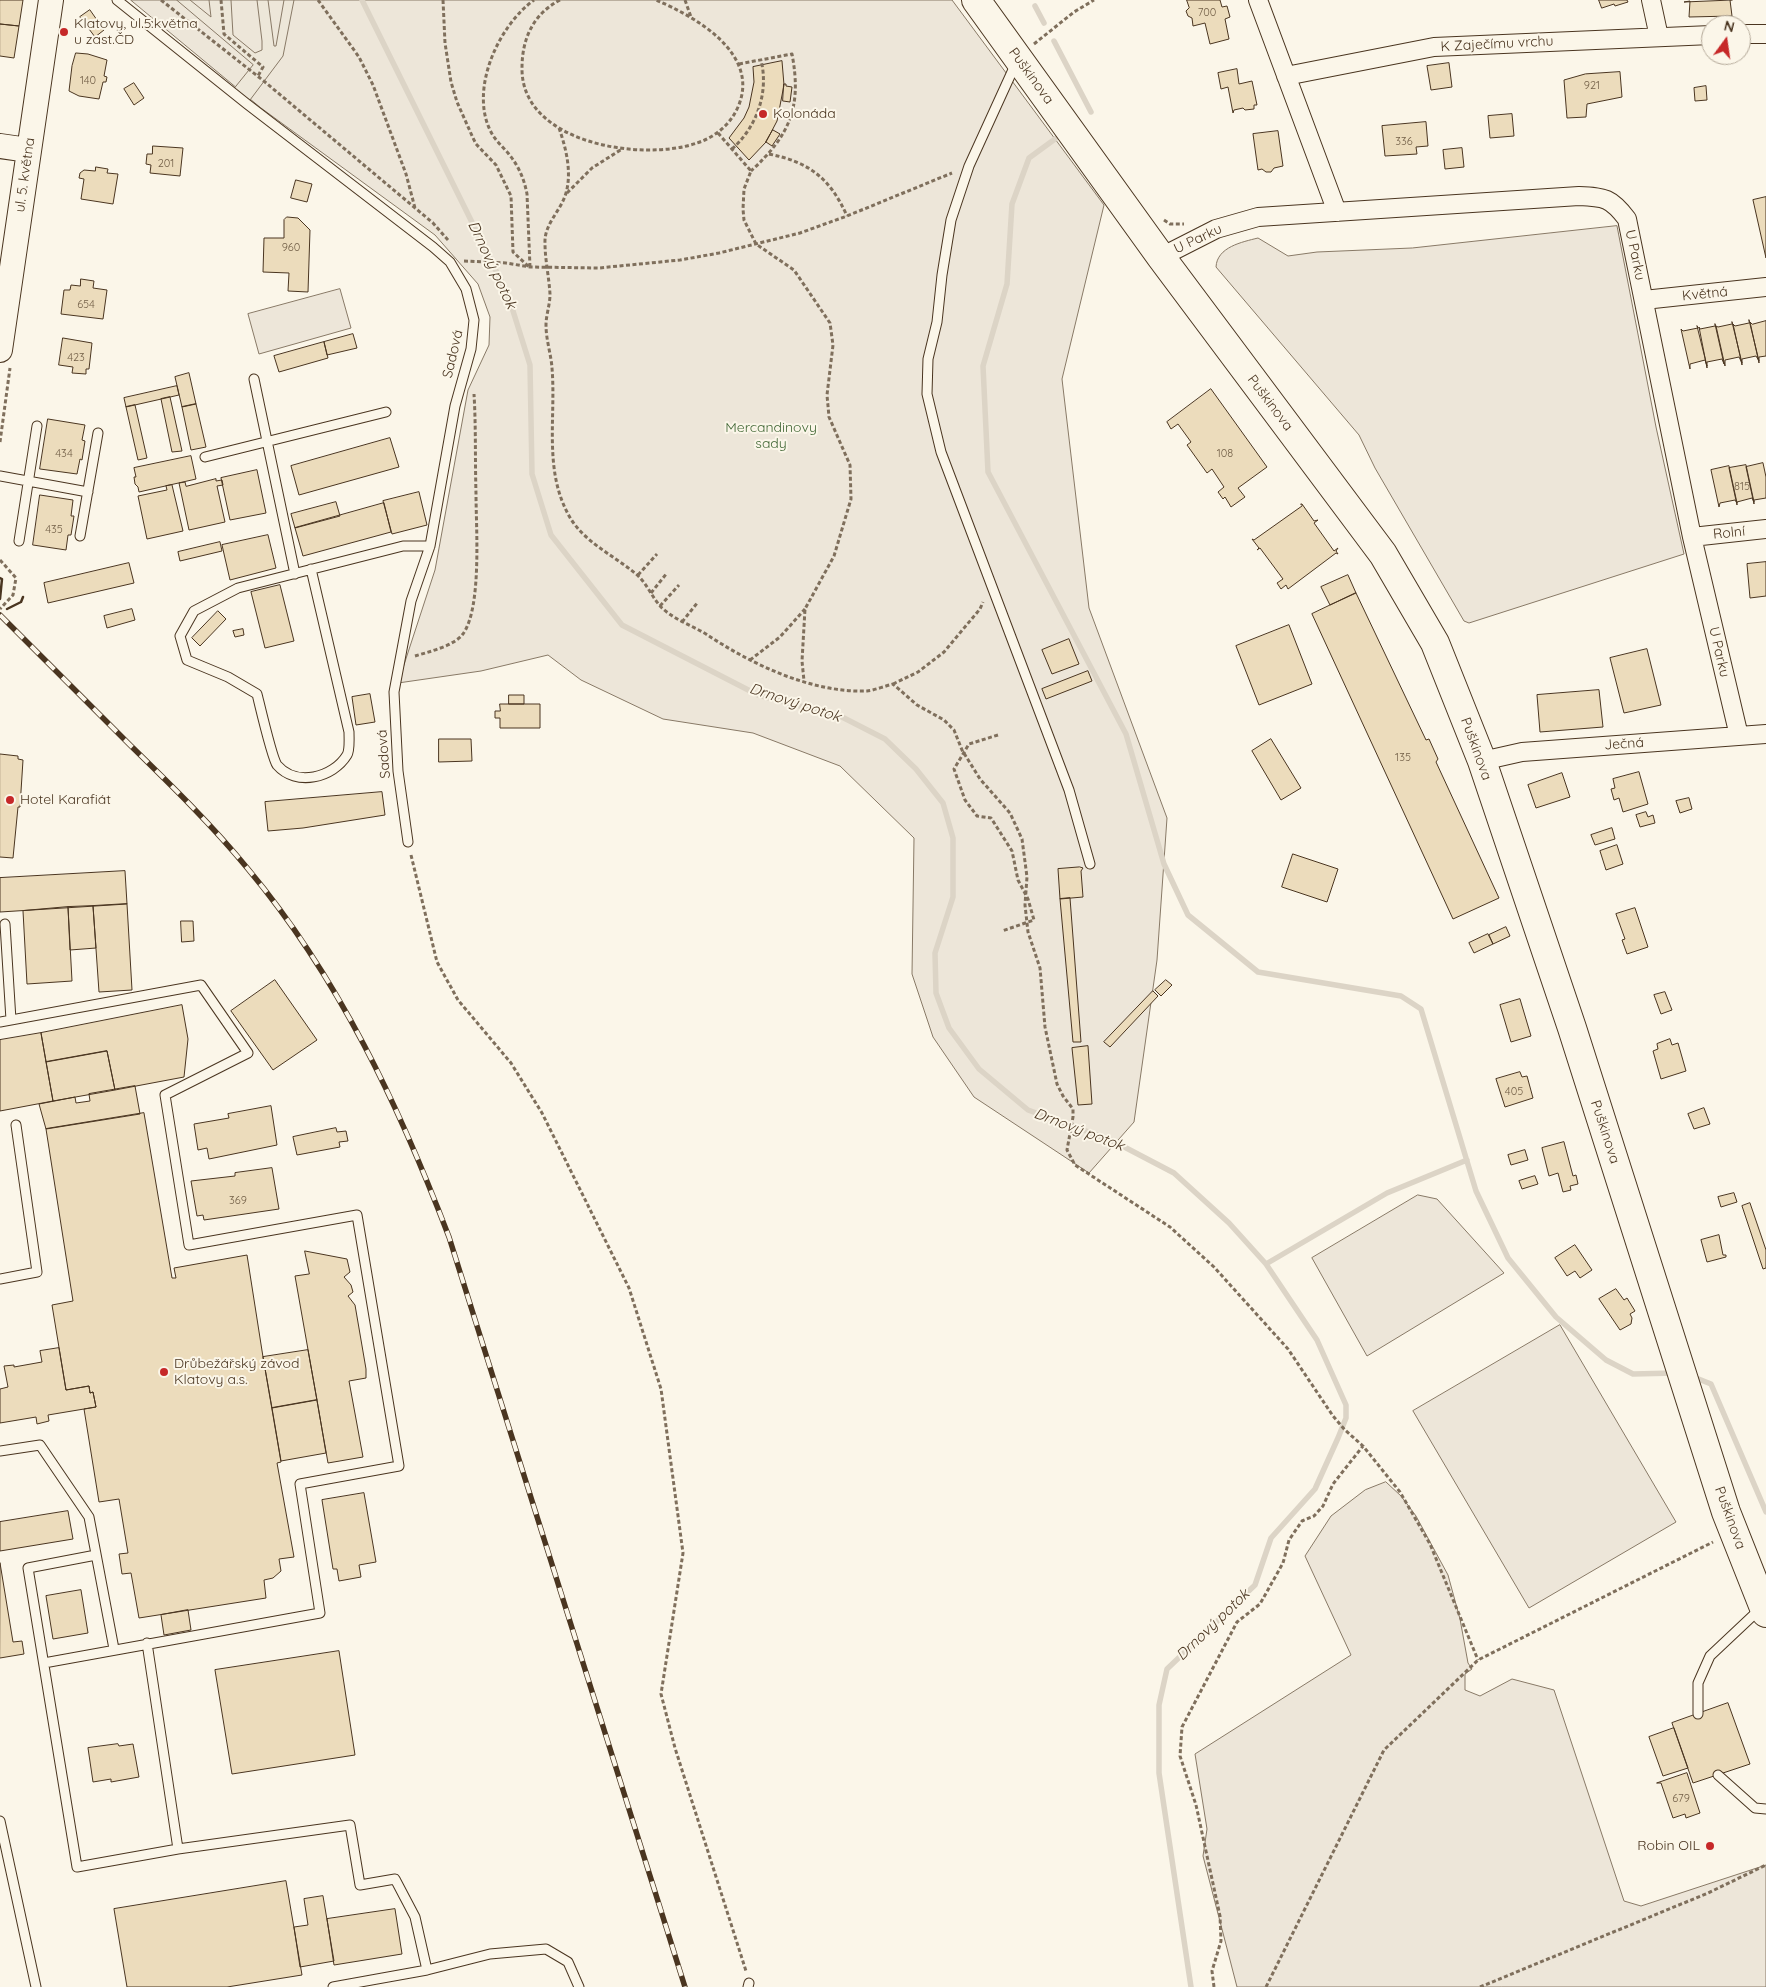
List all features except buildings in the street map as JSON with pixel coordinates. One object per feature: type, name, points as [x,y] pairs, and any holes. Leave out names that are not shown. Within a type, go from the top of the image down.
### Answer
[{"type":"main road","name":"Puškinova","points":[[976,0],[1029,48],[1161,257],[1383,554],[1435,643],[1482,761],[1575,1037],[1734,1532],[1765,1610]]},
{"type":"street","name":"ul. 5. května","points":[[0,350],[51,0]]},
{"type":"street","points":[[1258,0],[1337,212]]},
{"type":"street","points":[[1652,0],[1660,37]]},
{"type":"street","points":[[1751,34],[1766,34]]},
{"type":"street","name":"K Zaječímu vrchu","points":[[1286,76],[1434,47],[1701,36]]},
{"type":"street","points":[[0,146],[28,150]]},
{"type":"street","name":"U Parku","points":[[1161,257],[1216,229],[1258,217],[1578,196],[1600,196],[1616,205],[1627,219],[1692,537],[1739,736]]},
{"type":"street","name":"Květná","points":[[1644,300],[1766,287]]},
{"type":"street","name":"Rolní","points":[[1692,537],[1766,529]]},
{"type":"street","name":"Ječná","points":[[1482,761],[1522,752],[1766,734]]},
{"type":"lane","name":"Sadová","points":[[117,0],[247,104],[432,246],[450,262],[466,289],[474,320],[471,348],[455,406],[430,546],[411,601],[394,692],[398,771],[408,842]]},
{"type":"lane","points":[[1029,48],[969,166],[951,220],[937,322],[928,359],[927,394],[941,452],[1070,790],[1090,864]]},
{"type":"lane","points":[[254,380],[295,574]]},
{"type":"lane","points":[[205,457],[386,412]]},
{"type":"lane","points":[[19,540],[37,426]]},
{"type":"lane","points":[[80,536],[98,433]]},
{"type":"lane","points":[[0,476],[88,492]]},
{"type":"lane","points":[[312,569],[349,732],[348,754],[335,768],[313,779],[292,776],[276,764],[257,694],[228,677],[187,660],[180,636],[194,611],[238,588],[295,574],[312,569],[404,546],[430,546]]},
{"type":"lane","points":[[5,924],[10,1020]]},
{"type":"lane","points":[[0,1022],[201,985],[248,1053],[165,1095],[189,1245],[357,1215],[399,1466],[300,1484],[320,1613],[44,1662]]},
{"type":"lane","points":[[0,1279],[37,1272],[16,1125]]},
{"type":"lane","points":[[0,1451],[40,1445],[89,1517],[114,1649]]},
{"type":"lane","points":[[96,1555],[28,1568],[77,1867],[178,1849],[350,1825],[360,1885],[395,1879],[415,1916],[427,1970]]},
{"type":"lane","points":[[1698,1714],[1698,1683],[1710,1656],[1765,1610]]},
{"type":"lane","points":[[147,1643],[178,1849]]},
{"type":"lane","points":[[1718,1775],[1755,1808],[1766,1809]]},
{"type":"lane","points":[[0,1821],[36,1987]]},
{"type":"lane","points":[[333,1987],[427,1970],[490,1954],[546,1949],[568,1962],[579,1987]]},
{"type":"path","points":[[161,0],[258,76],[433,223],[451,244]]},
{"type":"path","points":[[221,0],[224,34],[264,67],[258,76]]},
{"type":"path","points":[[318,0],[359,57],[373,86],[406,174],[415,208]]},
{"type":"path","points":[[443,0],[446,52],[451,82],[457,102],[476,144],[496,165],[511,196],[513,252],[530,267]]},
{"type":"path","points":[[530,267],[525,183],[514,162],[490,132],[484,98],[490,63],[501,37],[518,14],[534,0]]},
{"type":"path","points":[[560,0],[542,12],[530,27],[522,53],[522,72],[526,88],[533,104],[542,115],[559,128],[574,136],[623,149],[672,148],[697,143],[718,133],[734,117],[743,96],[743,80],[739,64],[718,37],[692,18],[656,0]]},
{"type":"path","points":[[685,0],[692,18]]},
{"type":"path","points":[[1029,48],[1074,12],[1094,0]]},
{"type":"path","points":[[739,64],[792,54],[796,76],[795,95],[790,119],[781,140],[751,170],[744,189],[742,210],[744,220],[756,244],[794,270],[825,314],[832,333],[832,357],[827,395],[829,417],[850,465],[852,499],[834,556],[805,609],[780,637],[750,660]]},
{"type":"path","points":[[732,149],[750,128],[759,107],[763,79],[761,60]]},
{"type":"path","points":[[559,128],[567,157],[566,194]]},
{"type":"path","points":[[718,133],[751,170]]},
{"type":"path","points":[[623,149],[592,168],[566,194],[549,223],[544,242],[550,296],[546,323],[552,367],[552,443],[556,478],[567,512],[584,535],[603,551],[638,575],[660,606],[673,617],[750,660],[783,675],[842,689],[868,691],[893,684],[918,672],[944,652],[980,610],[991,587]]},
{"type":"path","points":[[769,154],[801,163],[814,171],[840,199],[847,216]]},
{"type":"path","points":[[466,261],[506,263],[530,267],[599,268],[680,260],[800,233],[847,216],[969,166]]},
{"type":"path","points":[[1158,215],[1170,224],[1184,224],[1192,221]]},
{"type":"path","points":[[459,255],[467,268]]},
{"type":"path","points":[[400,661],[443,647],[462,636],[470,621],[474,597],[476,545],[474,390]]},
{"type":"path","points":[[638,575],[657,554]]},
{"type":"path","points":[[0,560],[16,578],[13,596],[0,609]]},
{"type":"path","points":[[651,593],[667,572]]},
{"type":"path","points":[[660,606],[679,585]]},
{"type":"path","points":[[682,622],[698,602]]},
{"type":"path","points":[[804,681],[802,661],[805,609]]},
{"type":"path","points":[[893,684],[917,705],[944,720],[954,730],[962,750],[980,779],[1010,813],[1022,839],[1027,877],[1025,905],[1028,932],[1040,968],[1045,1027],[1057,1084],[1072,1109],[1073,1117],[1067,1150],[1076,1165],[1170,1227],[1214,1266],[1288,1349],[1333,1416],[1363,1446],[1400,1492],[1430,1544],[1478,1660]]},
{"type":"path","points":[[998,735],[969,744],[954,769],[965,800],[977,816],[991,818],[1004,836],[1012,851],[1018,880],[1028,898],[1034,920],[1002,931]]},
{"type":"path","points":[[408,842],[438,962],[458,1000],[511,1064],[542,1112],[629,1288],[661,1389],[683,1553],[661,1694],[675,1748],[736,1936],[748,1985]]},
{"type":"path","points":[[1214,1987],[1212,1971],[1221,1941],[1220,1916],[1196,1805],[1180,1756],[1182,1727],[1236,1622],[1260,1604],[1283,1563],[1289,1540],[1302,1521],[1314,1516],[1323,1506],[1333,1484],[1363,1446]]},
{"type":"path","points":[[1266,1987],[1384,1750],[1478,1660],[1734,1532]]},
{"type":"path","points":[[1480,1987],[1708,1893],[1766,1864]]},
{"type":"green space","name":"Mercandinovy sady","points":[[131,0],[952,0],[1104,205],[1062,379],[1089,608],[1167,818],[1157,960],[1134,1122],[1089,1173],[974,1097],[933,1037],[912,974],[914,838],[840,766],[753,733],[663,719],[581,680],[548,655],[481,671],[398,683],[435,570],[468,390],[489,345],[490,317],[478,284],[435,235],[261,108]]},
{"type":"green space","points":[[1617,226],[1656,427],[1684,554],[1469,623],[1464,621],[1375,468],[1359,435],[1216,267],[1217,260],[1231,246],[1258,238],[1288,256],[1317,252],[1412,248]]},
{"type":"green space","points":[[340,289],[351,328],[259,354],[248,314]]},
{"type":"green space","points":[[1418,1195],[1437,1199],[1504,1273],[1367,1356],[1312,1258]]},
{"type":"green space","points":[[1560,1325],[1676,1522],[1529,1608],[1413,1411]]},
{"type":"green space","points":[[1386,1482],[1401,1496],[1416,1516],[1448,1575],[1460,1619],[1468,1663],[1472,1669],[1465,1674],[1465,1690],[1480,1696],[1512,1679],[1554,1690],[1624,1901],[1641,1906],[1766,1865],[1766,1987],[1237,1987],[1203,1856],[1207,1829],[1195,1754],[1351,1655],[1305,1556],[1331,1516],[1365,1490]]},
{"type":"shaded area","points":[[177,0],[190,0],[211,17],[209,0],[231,0],[233,35],[255,53],[262,50],[257,0],[268,0],[274,46],[276,46],[284,0],[294,0],[283,56],[247,104],[232,91],[253,65]]},
{"type":"waterway","name":"Drnový potok","points":[[362,0],[508,295],[530,365],[532,474],[551,535],[622,625],[758,695],[842,717],[885,739],[916,769],[943,803],[953,838],[953,897],[935,953],[936,993],[949,1028],[979,1069],[1028,1110],[1111,1140],[1174,1173],[1229,1223],[1266,1264],[1317,1340],[1346,1405],[1346,1418],[1315,1489],[1271,1538],[1255,1585],[1167,1669],[1159,1705],[1159,1773],[1191,1987]]},
{"type":"waterway","points":[[1035,6],[1044,23]]},
{"type":"waterway","points":[[1054,41],[1091,112]]},
{"type":"waterway","points":[[1055,139],[1029,158],[1012,204],[1007,284],[983,366],[988,472],[1126,734],[1164,864],[1188,915],[1258,972],[1401,996],[1421,1009],[1476,1191],[1508,1258],[1556,1317],[1606,1360],[1633,1374],[1675,1373]]},
{"type":"waterway","points":[[1266,1264],[1387,1193],[1467,1160]]},
{"type":"waterway","points":[[1691,1376],[1711,1384],[1766,1512]]},
{"type":"railway","points":[[0,615],[191,806],[248,869],[281,911],[311,954],[364,1045],[409,1140],[449,1237],[685,1987]]},
{"type":"wall","points":[[0,578],[2,579],[0,599]]},
{"type":"wall","points":[[7,609],[21,602],[23,597]]},
{"type":"place","name":"Klatovy, ul.5.května u zast.ČD","points":[[64,32]]},
{"type":"place","name":"Kolonáda","points":[[763,114]]},
{"type":"place","name":"Hotel Karafiát","points":[[10,800]]},
{"type":"place","name":"Drůbežářský závod Klatovy a.s.","points":[[164,1372]]},
{"type":"place","name":"Robin OIL","points":[[1710,1846]]}]
